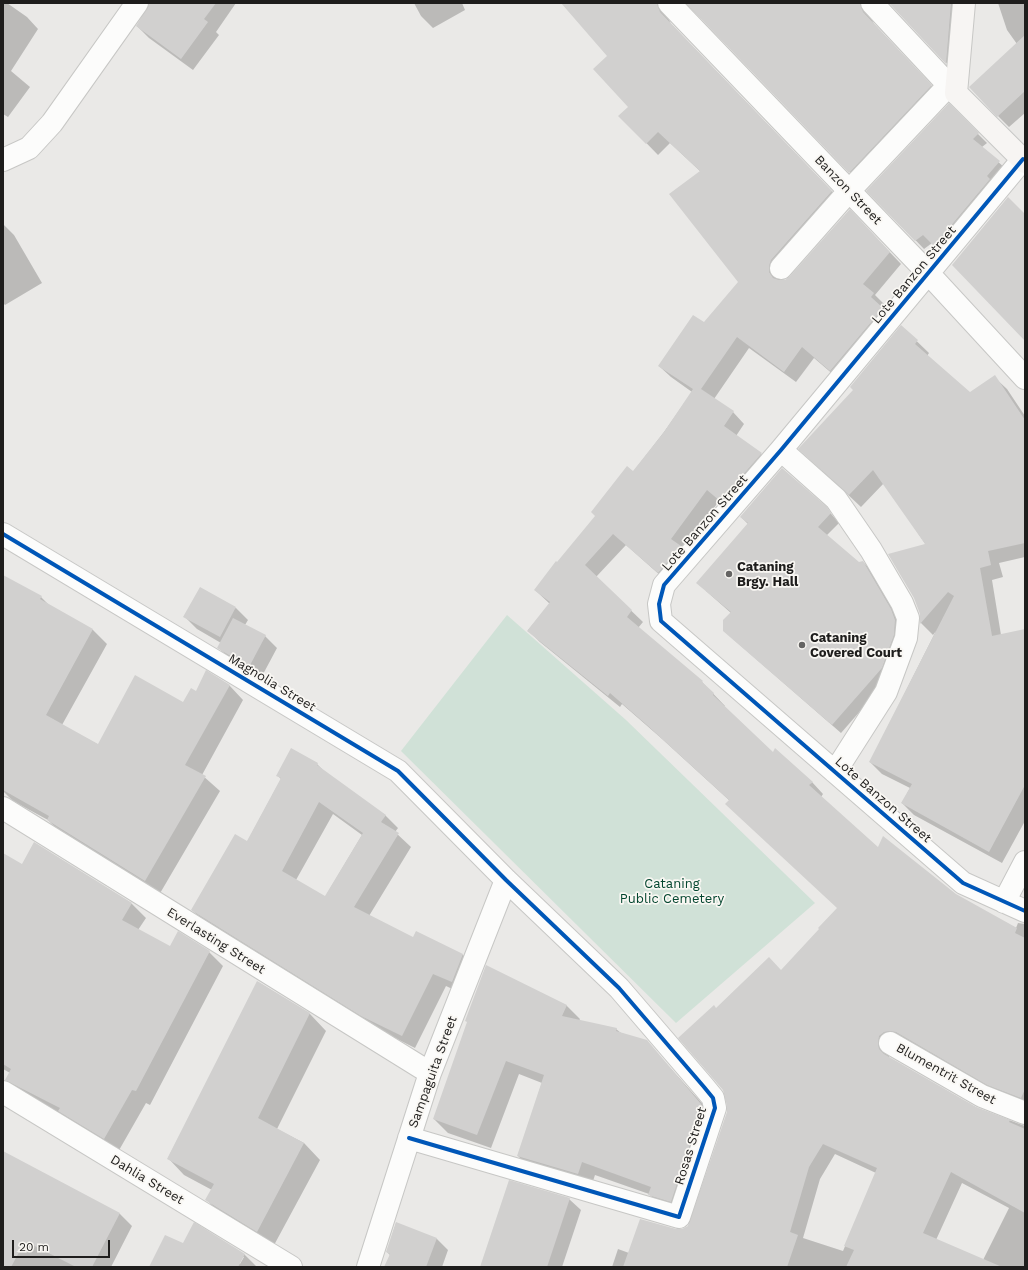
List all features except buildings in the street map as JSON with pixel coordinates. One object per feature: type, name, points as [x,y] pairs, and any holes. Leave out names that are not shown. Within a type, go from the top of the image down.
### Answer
[{"type":"street","points":[[3,160],[29,148],[52,123],[137,3]]},
{"type":"street","name":"Banzon Street","points":[[669,3],[929,274],[1025,378]]},
{"type":"street","points":[[872,3],[952,89],[1024,160]]},
{"type":"street","points":[[781,268],[850,191],[952,89],[964,3]]},
{"type":"street","name":"Lote Banzon Street","points":[[1024,160],[781,450],[664,585],[659,604],[661,621],[963,883],[1025,912]]},
{"type":"street","points":[[781,450],[836,499],[871,550],[902,603],[908,618],[906,638],[886,692],[835,772]]},
{"type":"street","name":"Magnolia Street","points":[[4,534],[398,771],[506,880]]},
{"type":"street","name":"Everlasting Street","points":[[3,808],[430,1073]]},
{"type":"street","points":[[1004,902],[1025,862]]},
{"type":"street","name":"Sampaguita Street","points":[[368,1267],[430,1073],[506,880]]},
{"type":"street","name":"Rosas Street","points":[[409,1138],[679,1217],[715,1108],[712,1098],[619,988],[506,880]]},
{"type":"street","name":"Blumentrit Street","points":[[890,1043],[982,1096],[1025,1114]]},
{"type":"street","name":"Dahlia Street","points":[[3,1092],[291,1267]]},
{"type":"green space","name":"Cataning Public Cemetery","points":[[507,615],[626,720],[815,903],[676,1023],[401,751]]},
{"type":"cycle path","points":[[1023,159],[781,450],[664,585],[659,604],[661,621],[963,883],[1025,911]]},
{"type":"cycle path","points":[[3,534],[398,771],[506,880],[619,988],[713,1098],[715,1108],[679,1217],[409,1138]]},
{"type":"place","name":"Cataning Brgy. Hall","points":[[729,574]]},
{"type":"place","name":"Cataning Covered Court","points":[[802,645]]}]
